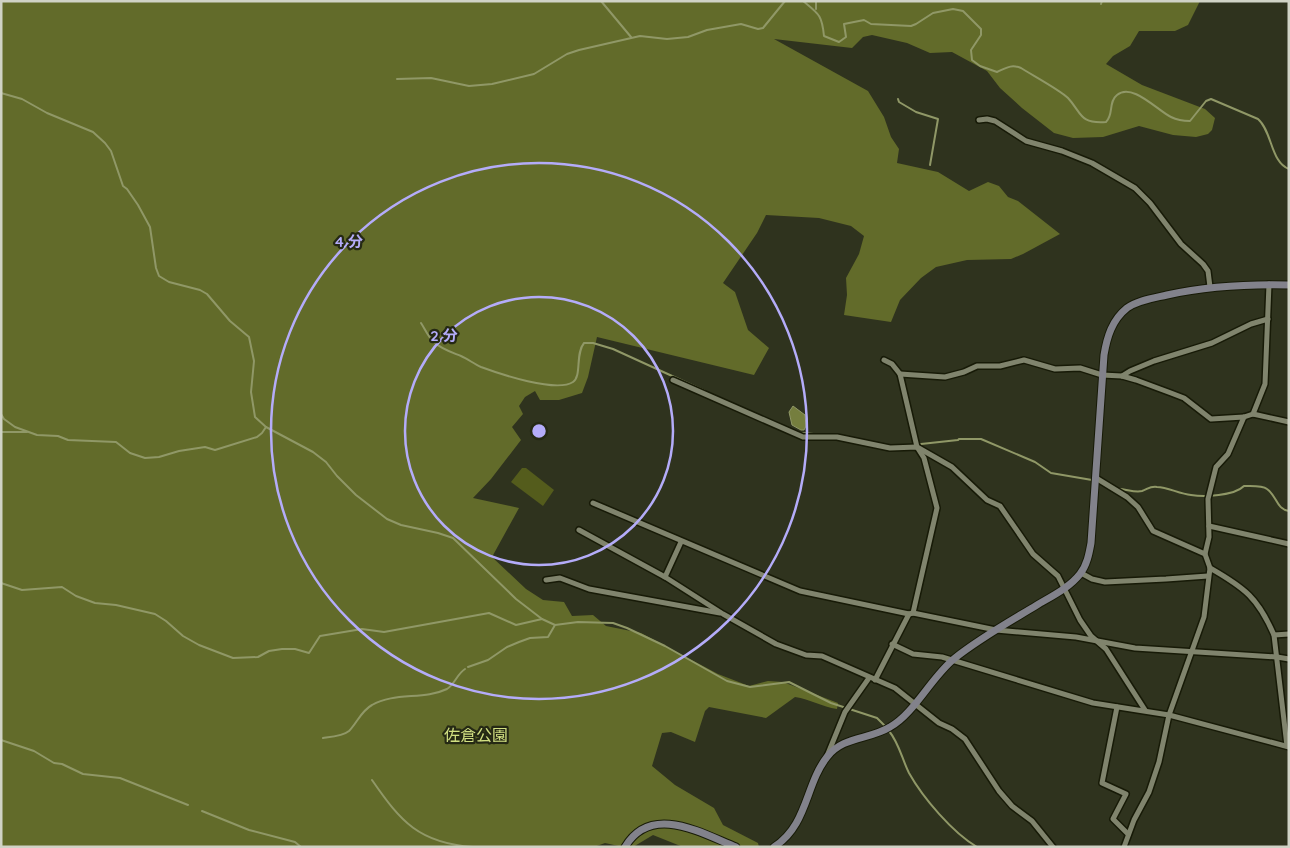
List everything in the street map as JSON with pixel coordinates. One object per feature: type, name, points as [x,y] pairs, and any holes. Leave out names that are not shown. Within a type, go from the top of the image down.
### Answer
[{"type":"street","points":[[979,120],[987,118],[995,121],[1026,141],[1062,151],[1092,163],[1135,188],[1150,203],[1181,244],[1203,264],[1208,271],[1210,287]]},
{"type":"street","points":[[1253,414],[1266,384],[1269,284]]},
{"type":"street","points":[[826,758],[833,750],[845,742],[888,728],[902,718],[952,660],[968,647],[1066,588],[1081,573],[1088,559],[1091,542],[1102,375],[1108,336],[1114,322],[1128,308],[1149,299],[1210,287],[1269,284],[1289,285]]},
{"type":"street","points":[[1122,376],[1154,361],[1212,343],[1251,324],[1268,319]]},
{"type":"street","points":[[774,847],[791,832],[799,819],[849,707],[872,679],[911,613],[937,508],[924,458],[918,448],[900,374],[892,364],[884,360]]},
{"type":"street","points":[[900,374],[945,377],[977,366],[1000,366],[1024,360],[1055,369],[1080,368],[1102,375],[1122,376],[1184,398],[1211,419],[1244,417],[1253,414],[1289,422]]},
{"type":"street","points":[[673,380],[803,437],[837,437],[890,448],[918,448],[952,468],[987,500],[1000,506],[1033,554],[1058,576],[1090,636],[1106,649],[1145,710]]},
{"type":"street","points":[[1124,847],[1128,834],[1149,792],[1159,762],[1169,715],[1204,617],[1210,568],[1205,554],[1209,526],[1208,499],[1216,467],[1228,454],[1244,417]]},
{"type":"street","points":[[1096,478],[1127,497],[1138,507],[1154,531],[1205,554]]},
{"type":"street","points":[[593,503],[800,592],[996,630],[1076,636],[1136,648],[1289,659]]},
{"type":"street","points":[[1209,526],[1289,544]]},
{"type":"street","points":[[579,530],[665,577],[723,614],[776,644],[806,655],[822,656],[894,688],[915,702],[939,723],[952,729],[965,739],[999,791],[1012,806],[1032,821],[1052,847]]},
{"type":"street","points":[[665,577],[681,542]]},
{"type":"street","points":[[892,644],[913,654],[942,657],[1093,703],[1169,715],[1288,746],[1274,635],[1262,611],[1250,594],[1210,568]]},
{"type":"street","points":[[1081,573],[1092,579],[1105,582],[1208,576]]},
{"type":"street","points":[[546,580],[560,578],[589,589],[723,614]]},
{"type":"street","points":[[1274,635],[1289,634]]},
{"type":"street","points":[[1117,707],[1102,783],[1126,794],[1113,819],[1128,834]]},
{"type":"street","points":[[625,847],[642,828],[662,823],[685,827],[736,847]]},
{"type":"shaded area","points":[[793,406],[805,415],[806,426],[804,430],[792,425],[789,412]]},
{"type":"shaded area","points":[[522,468],[526,468],[554,490],[543,506],[511,482]]},
{"type":"green space","name":"佐倉公園","points":[[1,1],[1200,1],[1188,25],[1175,31],[1139,31],[1130,46],[1113,56],[1106,64],[1142,85],[1205,109],[1215,118],[1212,130],[1208,134],[1196,137],[1173,135],[1139,126],[1103,137],[1073,138],[1054,133],[1000,88],[987,71],[952,52],[930,53],[907,43],[872,35],[863,37],[852,48],[774,39],[868,91],[884,117],[891,137],[899,149],[897,163],[938,172],[969,191],[988,182],[999,186],[1008,197],[1018,201],[1060,234],[1011,259],[967,260],[936,267],[921,278],[900,300],[891,322],[844,315],[847,295],[846,278],[859,254],[864,236],[851,226],[819,218],[766,215],[757,233],[723,283],[735,292],[748,330],[769,348],[754,375],[597,337],[588,377],[582,393],[559,400],[540,400],[535,391],[525,397],[519,406],[523,414],[512,427],[521,440],[491,479],[473,498],[519,508],[492,557],[526,589],[543,600],[564,602],[572,616],[593,615],[606,626],[641,633],[718,674],[749,686],[768,681],[783,682],[838,703],[837,709],[795,697],[766,718],[709,707],[705,711],[695,742],[671,732],[662,733],[652,766],[675,785],[714,808],[723,825],[758,843],[759,847],[683,847],[653,835],[633,847],[605,843],[594,847],[1,847]]},
{"type":"waterway","points":[[601,1],[631,37]]},
{"type":"waterway","points":[[397,79],[431,78],[469,86],[492,84],[534,74],[567,54],[579,50],[640,36],[667,39],[688,37],[707,30],[741,24],[758,29],[763,28],[785,1]]},
{"type":"waterway","points":[[803,1],[819,15],[824,36],[839,42],[846,37],[844,24],[864,20],[871,24],[911,26],[933,13],[953,9],[963,11],[981,29],[981,35],[971,50],[972,60],[980,66],[997,72],[1011,66],[1021,68],[1068,98],[1086,119],[1106,122],[1110,116],[1114,98],[1123,92],[1137,95],[1171,117],[1185,121],[1190,121],[1206,101],[1211,99],[1258,119],[1263,124],[1275,154],[1283,166],[1289,169]]},
{"type":"waterway","points":[[816,1],[816,9]]},
{"type":"waterway","points":[[1,93],[22,99],[47,113],[93,132],[105,143],[111,151],[123,186],[138,205],[150,227],[156,268],[159,276],[169,282],[200,290],[207,294],[230,321],[249,337],[254,361],[251,392],[255,417],[266,427],[313,452],[326,462],[356,495],[387,519],[401,525],[453,538],[516,599],[542,619],[555,625],[578,622],[613,623],[665,646],[727,681],[750,687],[789,682],[831,703],[877,718],[886,727]]},
{"type":"waterway","points":[[898,99],[899,102],[916,112],[938,119],[930,165]]},
{"type":"waterway","points":[[421,323],[432,340],[443,348],[481,367],[528,381],[554,385],[565,385],[573,382],[577,375],[581,348],[584,343],[593,343],[613,349],[705,391]]},
{"type":"waterway","points":[[1,414],[4,419],[15,427],[37,435],[58,436],[68,440],[116,442],[130,453],[145,458],[159,457],[179,451],[205,447],[215,450],[257,437],[266,427]]},
{"type":"waterway","points":[[1,432],[27,432]]},
{"type":"waterway","points":[[801,433],[826,435]]},
{"type":"waterway","points":[[921,444],[959,439],[981,439],[1035,462],[1051,473],[1092,480]]},
{"type":"waterway","points":[[1119,489],[1142,491],[1153,487],[1161,487],[1203,496],[1226,494],[1244,486],[1259,486],[1267,489],[1281,508],[1289,511]]},
{"type":"waterway","points":[[1,583],[22,590],[62,587],[76,596],[95,603],[116,605],[155,614],[183,636],[199,645],[233,658],[258,657],[269,651],[282,649],[295,649],[309,653],[320,636],[362,629],[384,632],[489,613],[516,625],[542,619]]},
{"type":"waterway","points":[[468,667],[488,660],[507,647],[519,642],[530,638],[548,637],[555,625]]},
{"type":"waterway","points":[[323,738],[346,733],[365,710],[381,701],[429,694],[447,689],[465,669]]},
{"type":"waterway","points":[[889,731],[898,746],[909,773],[922,793],[958,833],[977,847]]},
{"type":"waterway","points":[[1,740],[34,751],[54,763],[62,764],[83,774],[120,778],[188,805]]},
{"type":"waterway","points":[[372,780],[392,808],[413,828],[439,841],[473,847]]},
{"type":"waterway","points":[[202,811],[249,830],[295,842],[301,847]]}]
